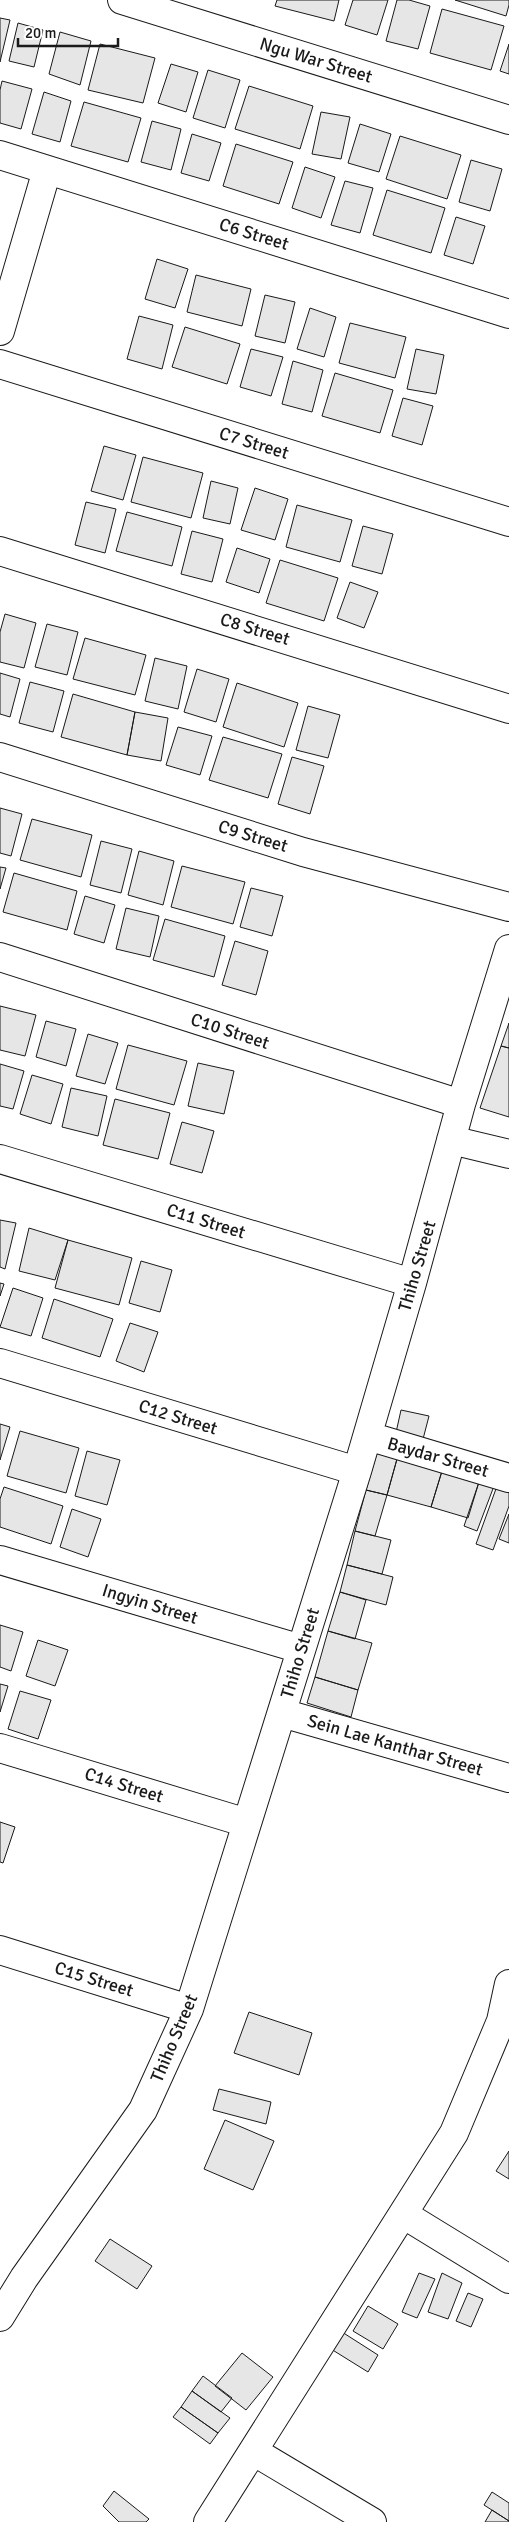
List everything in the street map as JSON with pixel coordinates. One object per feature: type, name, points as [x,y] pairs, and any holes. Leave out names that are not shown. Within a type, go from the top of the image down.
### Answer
[{"type":"street","name":"Ngu War Street","points":[[122,0],[509,120]]},
{"type":"street","name":"C6 Street","points":[[0,155],[509,314]]},
{"type":"street","points":[[0,331],[47,170]]},
{"type":"street","name":"C7 Street","points":[[0,364],[509,522]]},
{"type":"street","name":"C8 Street","points":[[0,551],[509,709]]},
{"type":"street","name":"C9 Street","points":[[0,757],[303,852],[509,907]]},
{"type":"street","name":"Thiho Street","points":[[0,2317],[24,2278],[142,2110],[189,2009],[368,1436],[461,1104],[509,949]]},
{"type":"street","name":"C10 Street","points":[[0,957],[461,1104]]},
{"type":"street","points":[[451,1140],[509,1154]]},
{"type":"street","name":"C11 Street","points":[[0,1159],[412,1283]]},
{"type":"street","name":"C12 Street","points":[[0,1363],[357,1471]]},
{"type":"street","name":"Baydar Street","points":[[368,1436],[509,1478]]},
{"type":"street","name":"Ingyin Street","points":[[0,1560],[301,1649]]},
{"type":"street","name":"Sein Lae Kanthar Street","points":[[282,1713],[509,1778]]},
{"type":"street","name":"C14 Street","points":[[0,1748],[247,1823]]},
{"type":"street","name":"C15 Street","points":[[0,1950],[189,2009]]},
{"type":"street","points":[[208,2522],[454,2133],[501,2021],[509,1984]]},
{"type":"street","points":[[403,2214],[509,2279]]},
{"type":"street","points":[[253,2451],[372,2522]]},
{"type":"building","points":[[277,0],[339,0],[334,21],[275,6]]},
{"type":"building","points":[[353,0],[388,0],[377,35],[345,25]]},
{"type":"building","points":[[397,0],[409,0],[430,6],[418,49],[386,41]]},
{"type":"building","points":[[455,0],[509,0],[509,5],[506,16]]},
{"type":"building","points":[[442,9],[504,26],[491,70],[430,53]]},
{"type":"building","points":[[0,18],[10,20],[0,62]]},
{"type":"building","points":[[18,23],[43,30],[34,67],[9,61]]},
{"type":"building","points":[[60,32],[91,41],[80,85],[49,74]]},
{"type":"building","points":[[100,44],[155,58],[143,103],[88,90]]},
{"type":"building","points":[[509,44],[509,74],[500,71]]},
{"type":"building","points":[[171,64],[198,72],[186,112],[158,103]]},
{"type":"building","points":[[208,70],[240,80],[225,128],[193,118]]},
{"type":"building","points":[[2,81],[32,89],[21,129],[0,123],[0,90]]},
{"type":"building","points":[[249,86],[313,106],[300,149],[235,129]]},
{"type":"building","points":[[44,92],[71,101],[60,142],[32,134]]},
{"type":"building","points":[[84,102],[141,118],[128,162],[71,146]]},
{"type":"building","points":[[321,112],[350,117],[341,159],[312,154]]},
{"type":"building","points":[[152,121],[181,129],[171,170],[141,162]]},
{"type":"building","points":[[360,124],[391,134],[379,172],[348,163]]},
{"type":"building","points":[[192,134],[221,143],[209,181],[181,173]]},
{"type":"building","points":[[400,136],[461,155],[447,199],[386,179]]},
{"type":"building","points":[[236,144],[293,162],[279,204],[223,186]]},
{"type":"building","points":[[471,160],[502,169],[490,211],[459,202]]},
{"type":"building","points":[[305,167],[335,177],[321,218],[292,208]]},
{"type":"building","points":[[345,181],[373,188],[360,233],[331,225]]},
{"type":"building","points":[[387,190],[445,208],[431,253],[373,235]]},
{"type":"building","points":[[456,217],[485,226],[473,264],[444,255]]},
{"type":"building","points":[[157,259],[188,269],[175,308],[145,299]]},
{"type":"building","points":[[196,275],[251,289],[242,326],[187,312]]},
{"type":"building","points":[[265,295],[295,302],[285,343],[255,336]]},
{"type":"building","points":[[310,308],[336,317],[324,357],[297,349]]},
{"type":"building","points":[[139,316],[173,325],[162,369],[127,359]]},
{"type":"building","points":[[350,323],[406,337],[395,378],[339,363]]},
{"type":"building","points":[[185,327],[240,344],[227,384],[172,367]]},
{"type":"building","points":[[251,349],[283,357],[271,396],[240,387]]},
{"type":"building","points":[[416,349],[444,355],[436,394],[407,389]]},
{"type":"building","points":[[293,361],[323,370],[312,412],[282,404]]},
{"type":"building","points":[[335,373],[393,390],[380,433],[322,416]]},
{"type":"building","points":[[403,398],[433,406],[422,445],[392,436]]},
{"type":"building","points":[[104,446],[136,455],[123,500],[91,491]]},
{"type":"building","points":[[143,457],[203,473],[191,518],[131,502]]},
{"type":"building","points":[[211,481],[238,488],[230,524],[203,518]]},
{"type":"building","points":[[255,488],[288,499],[275,540],[241,530]]},
{"type":"building","points":[[86,502],[116,509],[105,553],[75,545]]},
{"type":"building","points":[[297,505],[352,520],[340,562],[286,547]]},
{"type":"building","points":[[127,512],[182,527],[172,566],[116,551]]},
{"type":"building","points":[[363,526],[393,534],[382,574],[352,566]]},
{"type":"building","points":[[192,531],[223,539],[212,582],[181,574]]},
{"type":"building","points":[[237,548],[270,559],[259,593],[226,582]]},
{"type":"building","points":[[280,560],[338,578],[324,621],[266,603]]},
{"type":"building","points":[[350,582],[378,592],[364,628],[337,618]]},
{"type":"building","points":[[5,614],[36,623],[24,668],[0,662],[0,632]]},
{"type":"building","points":[[47,624],[78,632],[67,675],[35,667]]},
{"type":"building","points":[[85,638],[146,655],[135,695],[73,679]]},
{"type":"building","points":[[155,658],[187,666],[178,709],[145,701]]},
{"type":"building","points":[[197,669],[229,679],[216,722],[184,712]]},
{"type":"building","points":[[0,673],[20,679],[10,717],[0,714]]},
{"type":"building","points":[[30,682],[64,691],[53,732],[19,723]]},
{"type":"building","points":[[237,683],[298,703],[284,747],[223,727]]},
{"type":"building","points":[[73,694],[135,712],[127,755],[61,737]]},
{"type":"building","points":[[308,706],[340,715],[328,758],[296,750]]},
{"type":"building","points":[[135,712],[168,718],[161,761],[127,755]]},
{"type":"building","points":[[178,727],[212,736],[200,775],[166,765]]},
{"type":"building","points":[[223,737],[282,754],[268,798],[209,780]]},
{"type":"building","points":[[292,757],[324,766],[310,814],[278,804]]},
{"type":"building","points":[[0,808],[22,814],[11,856],[0,853]]},
{"type":"building","points":[[32,819],[92,835],[81,877],[20,860]]},
{"type":"building","points":[[101,841],[132,849],[121,893],[90,885]]},
{"type":"building","points":[[139,851],[174,861],[163,905],[128,895]]},
{"type":"building","points":[[182,866],[245,882],[233,924],[171,907]]},
{"type":"building","points":[[0,867],[6,868],[0,889]]},
{"type":"building","points":[[14,873],[77,891],[67,930],[3,912]]},
{"type":"building","points":[[251,888],[283,896],[272,936],[240,927]]},
{"type":"building","points":[[85,896],[115,905],[104,943],[74,934]]},
{"type":"building","points":[[126,908],[159,916],[150,957],[116,949]]},
{"type":"building","points":[[165,919],[225,936],[214,977],[153,960]]},
{"type":"building","points":[[235,941],[268,951],[256,995],[222,985]]},
{"type":"building","points":[[0,1006],[36,1015],[25,1056],[0,1050]]},
{"type":"building","points":[[46,1021],[76,1029],[66,1066],[36,1057]]},
{"type":"building","points":[[509,1023],[509,1048],[501,1046]]},
{"type":"building","points":[[88,1034],[118,1043],[105,1084],[76,1076]]},
{"type":"building","points":[[128,1045],[187,1061],[174,1105],[116,1089]]},
{"type":"building","points":[[501,1046],[509,1048],[509,1117],[480,1108]]},
{"type":"building","points":[[198,1063],[234,1071],[224,1114],[188,1106]]},
{"type":"building","points":[[0,1064],[24,1071],[13,1109],[0,1106]]},
{"type":"building","points":[[32,1075],[63,1084],[51,1124],[20,1114]]},
{"type":"building","points":[[71,1088],[107,1096],[98,1136],[62,1127]]},
{"type":"building","points":[[115,1099],[170,1113],[158,1159],[103,1145]]},
{"type":"building","points":[[182,1122],[214,1131],[202,1173],[170,1164]]},
{"type":"building","points":[[0,1220],[16,1223],[5,1269],[0,1267]]},
{"type":"building","points":[[29,1228],[68,1240],[55,1280],[19,1271]]},
{"type":"building","points":[[68,1240],[132,1258],[119,1305],[55,1288]]},
{"type":"building","points":[[141,1261],[172,1270],[160,1312],[129,1303]]},
{"type":"building","points":[[0,1283],[4,1284],[0,1296]]},
{"type":"building","points":[[13,1288],[43,1298],[31,1336],[0,1327]]},
{"type":"building","points":[[54,1299],[113,1319],[100,1357],[42,1338]]},
{"type":"building","points":[[130,1323],[158,1332],[144,1372],[116,1361]]},
{"type":"building","points":[[401,1410],[429,1416],[422,1443],[395,1437]]},
{"type":"building","points":[[0,1424],[10,1427],[0,1460]]},
{"type":"building","points":[[20,1431],[79,1448],[66,1493],[7,1476]]},
{"type":"building","points":[[87,1451],[120,1460],[107,1505],[75,1496]]},
{"type":"building","points":[[377,1453],[397,1459],[387,1495],[366,1490]]},
{"type":"building","points":[[397,1459],[442,1471],[431,1507],[387,1495]]},
{"type":"building","points":[[442,1471],[479,1482],[468,1518],[431,1507]]},
{"type":"building","points":[[479,1482],[494,1486],[477,1531],[464,1526]]},
{"type":"building","points":[[497,1486],[509,1491],[509,1506],[493,1550],[476,1544]]},
{"type":"building","points":[[4,1487],[63,1506],[51,1544],[0,1527],[0,1499]]},
{"type":"building","points":[[366,1490],[387,1495],[375,1536],[355,1531]]},
{"type":"building","points":[[72,1509],[101,1519],[88,1557],[60,1547]]},
{"type":"building","points":[[509,1514],[509,1543],[499,1539]]},
{"type":"building","points":[[355,1531],[391,1540],[382,1574],[347,1565]]},
{"type":"building","points":[[347,1565],[393,1577],[386,1605],[340,1592]]},
{"type":"building","points":[[340,1592],[366,1600],[355,1639],[328,1631]]},
{"type":"building","points":[[0,1625],[23,1632],[11,1671],[0,1667]]},
{"type":"building","points":[[328,1631],[372,1643],[358,1690],[315,1677]]},
{"type":"building","points":[[38,1640],[68,1650],[55,1686],[26,1676]]},
{"type":"building","points":[[315,1677],[358,1690],[351,1717],[307,1703]]},
{"type":"building","points":[[0,1684],[8,1686],[0,1712]]},
{"type":"building","points":[[20,1691],[51,1700],[38,1739],[8,1729]]},
{"type":"building","points":[[0,1822],[15,1827],[3,1863],[0,1862]]},
{"type":"building","points":[[249,2012],[312,2033],[299,2075],[234,2053]]},
{"type":"building","points":[[219,2089],[271,2102],[266,2124],[213,2110]]},
{"type":"building","points":[[225,2120],[274,2141],[253,2190],[204,2169]]},
{"type":"building","points":[[509,2151],[509,2179],[496,2171]]},
{"type":"building","points":[[110,2239],[152,2266],[137,2289],[95,2261]]},
{"type":"building","points":[[419,2273],[435,2279],[417,2318],[402,2312]]},
{"type":"building","points":[[442,2273],[462,2283],[448,2319],[428,2312]]},
{"type":"building","points":[[468,2293],[483,2299],[471,2327],[456,2321]]},
{"type":"building","points":[[368,2306],[398,2324],[383,2349],[353,2331]]},
{"type":"building","points":[[342,2332],[378,2355],[368,2372],[331,2349]]},
{"type":"building","points":[[242,2353],[273,2377],[246,2410],[215,2386]]},
{"type":"building","points":[[203,2376],[232,2398],[221,2412],[192,2391]]},
{"type":"building","points":[[192,2391],[230,2418],[218,2433],[181,2407]]},
{"type":"building","points":[[181,2407],[218,2433],[210,2444],[173,2417]]},
{"type":"building","points":[[114,2491],[149,2519],[146,2522],[119,2522],[103,2506]]},
{"type":"building","points":[[492,2492],[509,2503],[509,2521],[484,2505]]},
{"type":"building","points":[[492,2510],[509,2521],[509,2522],[485,2522]]}]
